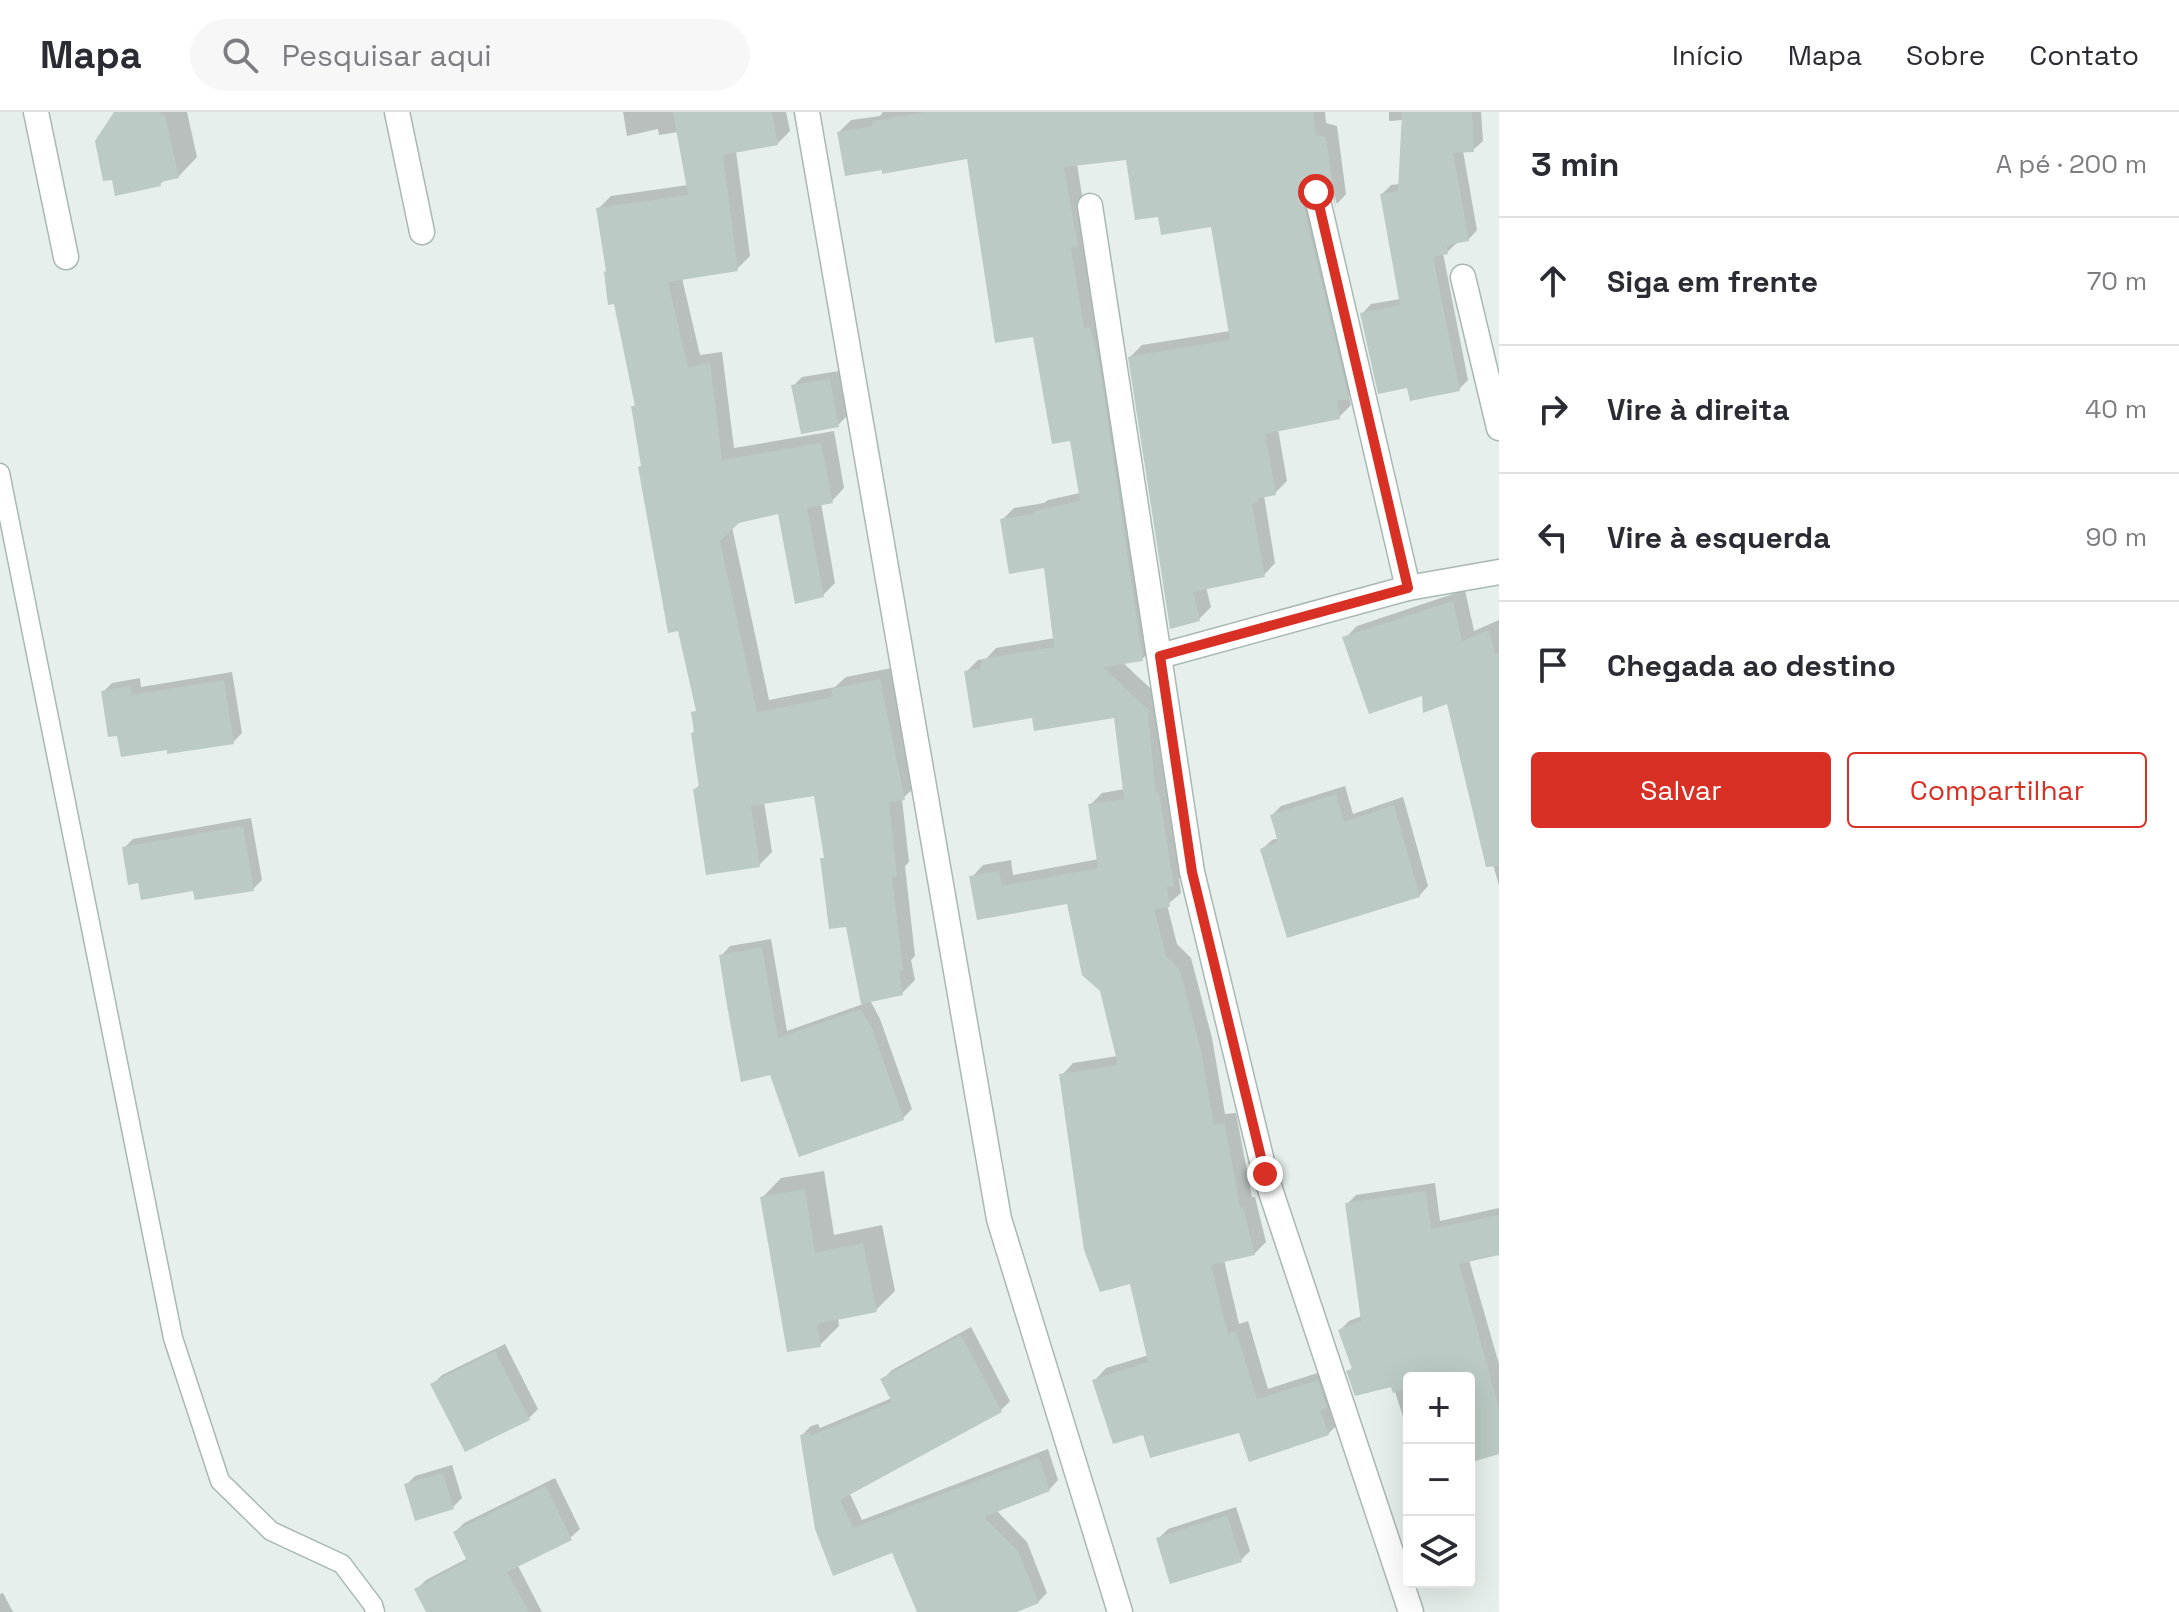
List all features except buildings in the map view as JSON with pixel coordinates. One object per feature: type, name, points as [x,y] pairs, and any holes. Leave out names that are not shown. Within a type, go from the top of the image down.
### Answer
[{"type":"street","points":[[36,112],[66,257]]},
{"type":"street","points":[[397,112],[422,232]]},
{"type":"street","points":[[807,112],[999,1219],[1120,1612]]},
{"type":"street","points":[[1316,192],[1408,588]]},
{"type":"street","points":[[1090,206],[1192,872],[1265,1174],[1411,1612]]},
{"type":"street","points":[[1463,277],[1499,428]]},
{"type":"street","points":[[1160,656],[1408,588],[1499,572]]},
{"type":"lane","points":[[0,473],[173,1338],[215,1467],[220,1481],[271,1531],[342,1564],[375,1612]]},
{"type":"route","points":[[1265,1174],[1192,872],[1160,656],[1408,588],[1316,192]]}]
